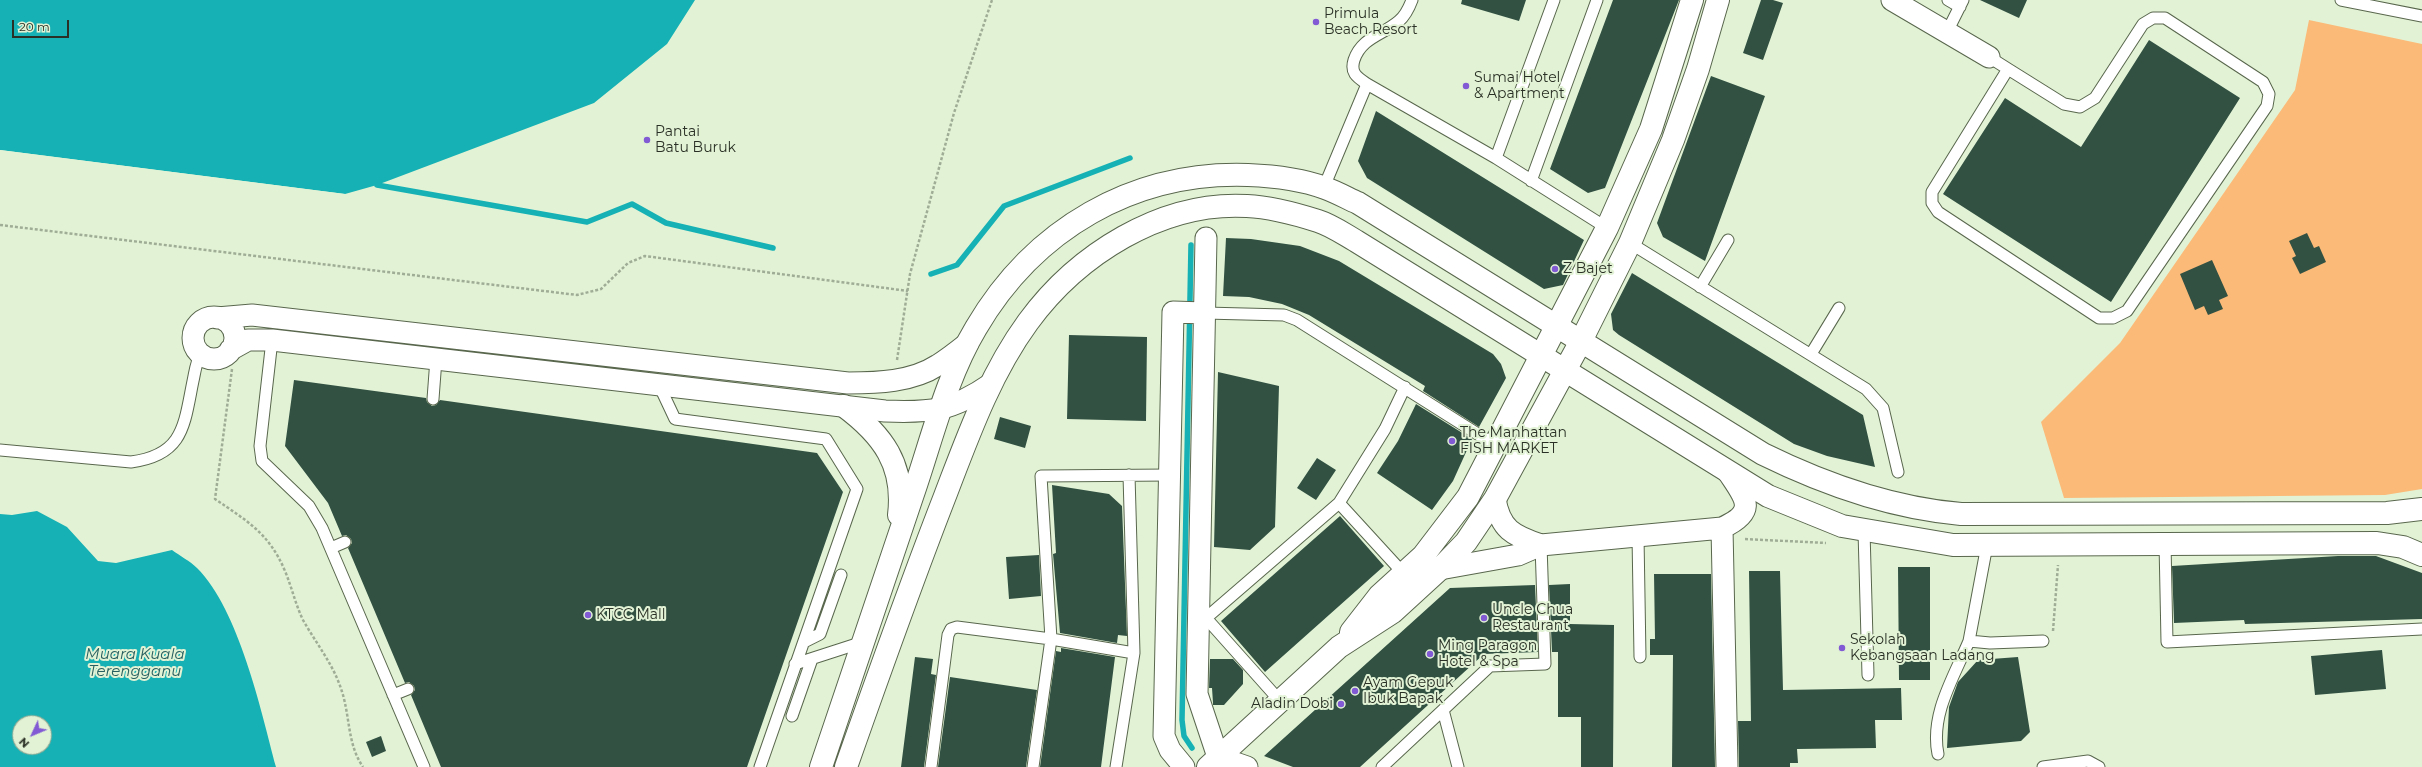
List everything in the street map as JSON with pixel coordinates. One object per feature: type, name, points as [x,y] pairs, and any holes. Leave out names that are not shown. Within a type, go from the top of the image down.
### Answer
[{"type":"main road","points":[[1213,762],[1339,647],[1379,596],[1423,556],[1468,497],[1607,228],[1651,129],[1692,0]]},
{"type":"main road","points":[[1339,647],[1393,612],[1440,569],[1466,542],[1495,499],[1581,341],[1630,243],[1673,140],[1698,69],[1718,0]]},
{"type":"main road","points":[[820,767],[942,409],[968,343],[997,295],[1021,266],[1046,243],[1110,201],[1182,179],[1225,174],[1271,176],[1324,187],[1358,203],[1763,454],[1805,475],[1883,502],[1928,511],[1961,514],[2387,513],[2422,509]]},
{"type":"main road","points":[[846,767],[915,573],[990,384],[1008,350],[1028,321],[1050,295],[1075,271],[1096,254],[1119,240],[1164,217],[1207,208],[1247,206],[1320,221],[1356,241],[1768,496],[1819,518],[1864,531],[1953,545],[2378,543],[2402,547],[2422,555]]},
{"type":"main road","points":[[844,406],[862,419],[875,434],[896,469],[901,494],[894,552]]},
{"type":"street","points":[[1892,0],[1989,57]]},
{"type":"street","points":[[1206,238],[1203,619],[1197,694],[1213,762],[1247,767]]},
{"type":"street","points":[[1184,767],[1170,750],[1164,736],[1173,312],[1205,313]]},
{"type":"street","points":[[232,358],[226,355],[213,359],[200,354],[193,343],[195,329],[204,320],[252,315],[848,383],[878,383],[919,374],[937,366],[968,343]]},
{"type":"street","points":[[217,318],[224,320],[233,330],[234,337],[232,358]]},
{"type":"street","points":[[232,358],[248,340],[272,340],[844,406],[911,412],[942,409],[966,400],[990,384]]},
{"type":"street","points":[[1440,569],[1518,556],[1541,545],[1638,536],[1723,533],[1742,518],[1747,508],[1745,498],[1728,472]]},
{"type":"street","points":[[1495,499],[1497,514],[1505,527],[1517,536],[1541,545]]},
{"type":"street","points":[[1723,533],[1727,767]]},
{"type":"lane","points":[[1412,0],[1408,11],[1399,21],[1365,42],[1357,52],[1352,66],[1355,76],[1496,158],[1607,228]]},
{"type":"lane","points":[[1496,158],[1554,0]]},
{"type":"lane","points":[[1531,181],[1597,0]]},
{"type":"lane","points":[[1947,32],[1962,3],[1948,0]]},
{"type":"lane","points":[[2341,0],[2422,16]]},
{"type":"lane","points":[[1989,57],[2064,104],[2080,107],[2095,98],[2143,24],[2153,18],[2166,18],[2263,82],[2269,94],[2267,106],[2127,311],[2113,318],[2099,318],[1938,212],[1932,204],[1932,192],[2008,69]]},
{"type":"lane","points":[[1324,187],[1367,84]]},
{"type":"lane","points":[[1700,287],[1728,240]]},
{"type":"lane","points":[[1630,243],[1866,389],[1883,408],[1898,472]]},
{"type":"lane","points":[[1811,354],[1839,308]]},
{"type":"lane","points":[[1205,313],[1284,315],[1297,320],[1495,445]]},
{"type":"lane","points":[[272,340],[260,446],[262,461],[309,506],[322,528],[424,767]]},
{"type":"lane","points":[[0,450],[131,462],[151,459],[164,452],[176,440],[183,425],[200,354]]},
{"type":"lane","points":[[433,399],[436,359]]},
{"type":"lane","points":[[659,385],[675,419],[826,439],[857,489],[760,767]]},
{"type":"lane","points":[[1280,701],[1203,619],[1289,549],[1339,503],[1385,429],[1405,387]]},
{"type":"lane","points":[[1116,767],[1134,653],[1129,475]]},
{"type":"lane","points":[[1033,767],[1051,639],[1041,476],[1170,475]]},
{"type":"lane","points":[[1339,503],[1404,574]]},
{"type":"lane","points":[[1864,531],[1868,675]]},
{"type":"lane","points":[[1638,536],[1640,657]]},
{"type":"lane","points":[[331,548],[345,542]]},
{"type":"lane","points":[[2165,543],[2166,642],[2422,629]]},
{"type":"lane","points":[[1938,754],[1935,738],[1936,723],[1969,640],[1987,544]]},
{"type":"lane","points":[[1382,767],[1490,666],[1545,664],[1541,545]]},
{"type":"lane","points":[[804,642],[820,634],[841,575]]},
{"type":"lane","points":[[930,767],[948,634],[951,629],[957,627],[1051,639],[1134,653]]},
{"type":"lane","points":[[1969,640],[1990,643],[2043,641]]},
{"type":"lane","points":[[795,664],[863,642]]},
{"type":"lane","points":[[792,716],[812,659]]},
{"type":"lane","points":[[393,695],[408,689]]},
{"type":"lane","points":[[1443,710],[1458,767]]},
{"type":"lane","points":[[2043,767],[2088,761],[2099,767]]},
{"type":"path","points":[[896,364],[910,274],[954,113],[992,0]]},
{"type":"path","points":[[0,225],[577,296],[601,288],[628,263],[645,256],[908,291]]},
{"type":"path","points":[[232,358],[215,498],[256,527],[270,544],[286,572],[292,596],[304,621],[333,667],[345,701],[350,736],[357,757],[363,767]]},
{"type":"path","points":[[1723,533],[1828,543]]},
{"type":"path","points":[[2043,641],[2050,636],[2055,628],[2059,544]]},
{"type":"shaded area","points":[[2309,20],[2422,44],[2422,489],[2385,495],[2064,498],[2041,422],[2120,343],[2295,90]]},
{"type":"water","points":[[0,0],[695,0],[667,44],[594,103],[377,185],[345,194],[0,150]]},
{"type":"water","name":"Muara Kuala Terengganu","points":[[37,511],[67,527],[98,561],[116,563],[172,550],[197,568],[212,586],[225,609],[236,634],[247,662],[276,767],[0,767],[0,514],[12,515]]},
{"type":"pier","points":[[0,150],[350,194],[345,196],[0,152]]},
{"type":"building","points":[[1462,0],[1526,0],[1519,21],[1461,4]]},
{"type":"building","points":[[1613,0],[1679,0],[1605,188],[1588,193],[1550,169]]},
{"type":"building","points":[[1761,0],[1773,0],[1783,3],[1763,60],[1743,53]]},
{"type":"building","points":[[1980,0],[2027,0],[2019,18]]},
{"type":"building","points":[[2149,40],[2240,98],[2111,302],[1943,194],[2005,98],[2081,147]]},
{"type":"building","points":[[1711,76],[1765,96],[1705,261],[1663,237],[1657,223]]},
{"type":"building","points":[[1376,111],[1584,240],[1563,285],[1544,289],[1367,178],[1358,161]]},
{"type":"building","points":[[2307,233],[2314,248],[2319,246],[2326,262],[2300,274],[2292,258],[2296,256],[2289,241]]},
{"type":"building","points":[[1226,238],[1251,239],[1300,246],[1339,261],[1493,354],[1501,364],[1506,378],[1479,427],[1423,391],[1425,386],[1309,315],[1282,304],[1249,297],[1223,296]]},
{"type":"building","points":[[2212,260],[2228,296],[2219,300],[2223,309],[2208,315],[2204,306],[2195,310],[2180,274]]},
{"type":"building","points":[[1632,273],[1863,415],[1875,467],[1827,456],[1794,444],[1619,335],[1613,330],[1611,314]]},
{"type":"building","points":[[1069,335],[1147,337],[1146,421],[1067,419]]},
{"type":"building","points":[[1218,372],[1279,386],[1275,527],[1250,550],[1214,547]]},
{"type":"building","name":"KTCC Mall","points":[[294,380],[426,398],[427,402],[432,406],[436,405],[440,400],[817,453],[843,492],[747,767],[441,767],[411,695],[415,690],[414,686],[409,682],[405,683],[348,548],[352,543],[351,539],[346,535],[342,536],[328,503],[285,446]]},
{"type":"building","points":[[1416,404],[1472,439],[1453,481],[1432,510],[1377,473],[1398,441]]},
{"type":"building","points":[[1000,417],[1031,426],[1025,448],[994,439]]},
{"type":"building","points":[[1317,458],[1336,470],[1316,500],[1297,488]]},
{"type":"building","points":[[1052,485],[1109,494],[1122,506],[1127,636],[1118,635],[1117,643],[1060,633],[1053,554],[1056,553]]},
{"type":"building","points":[[1340,516],[1384,566],[1265,672],[1221,621]]},
{"type":"building","points":[[1039,555],[1041,596],[1009,599],[1006,557]]},
{"type":"building","points":[[2338,556],[2376,556],[2422,573],[2422,619],[2245,624],[2244,620],[2174,623],[2172,566]]},
{"type":"building","points":[[1898,567],[1930,567],[1930,680],[1899,680]]},
{"type":"building","points":[[1749,571],[1780,571],[1783,690],[1901,688],[1902,720],[1875,720],[1876,748],[1797,749],[1798,763],[1790,763],[1790,767],[1739,767],[1738,721],[1751,721]]},
{"type":"building","points":[[1654,574],[1711,574],[1715,767],[1672,767],[1673,655],[1650,655],[1650,639],[1655,639]]},
{"type":"building","points":[[1570,584],[1570,624],[1614,625],[1613,767],[1581,767],[1581,717],[1558,717],[1558,652],[1552,652],[1549,585]]},
{"type":"building","points":[[1535,585],[1538,652],[1484,654],[1360,767],[1293,767],[1264,756],[1450,588]]},
{"type":"building","points":[[1061,648],[1115,657],[1101,767],[1040,767],[1056,651],[1061,652]]},
{"type":"building","points":[[2382,650],[2386,689],[2315,695],[2311,656]]},
{"type":"building","points":[[915,657],[933,659],[931,674],[936,675],[924,767],[901,767]]},
{"type":"building","points":[[2018,657],[2030,732],[2021,741],[1947,748],[1949,707],[1958,682],[1978,660]]},
{"type":"building","points":[[1210,659],[1233,659],[1243,670],[1243,684],[1224,705],[1213,705],[1212,688],[1209,688]]},
{"type":"building","points":[[950,677],[1037,690],[1026,767],[938,767]]},
{"type":"building","points":[[381,736],[386,751],[372,757],[366,742]]},
{"type":"waterway","points":[[931,274],[957,265],[1004,206],[1130,158]]},
{"type":"waterway","points":[[377,185],[587,222],[632,204],[666,223],[773,248]]},
{"type":"waterway","points":[[1191,245],[1182,720],[1184,736],[1192,748]]},
{"type":"place","name":"Primula Beach Resort","points":[[1316,22]]},
{"type":"place","name":"Sumai Hotel & Apartment","points":[[1466,86]]},
{"type":"place","name":"Pantai Batu Buruk","points":[[647,140]]},
{"type":"place","name":"Z Bajet","points":[[1555,269]]},
{"type":"place","name":"The Manhattan FISH MARKET","points":[[1452,441]]},
{"type":"place","name":"KTCC Mall","points":[[588,615]]},
{"type":"place","name":"Uncle Chua Restaurant","points":[[1484,618]]},
{"type":"place","name":"Sekolah Kebangsaan Ladang","points":[[1842,648]]},
{"type":"place","name":"Ming Paragon Hotel & Spa","points":[[1430,654]]},
{"type":"place","name":"Ayam Gepuk Ibuk Bapak","points":[[1355,691]]},
{"type":"place","name":"Aladin Dobi","points":[[1341,704]]}]
